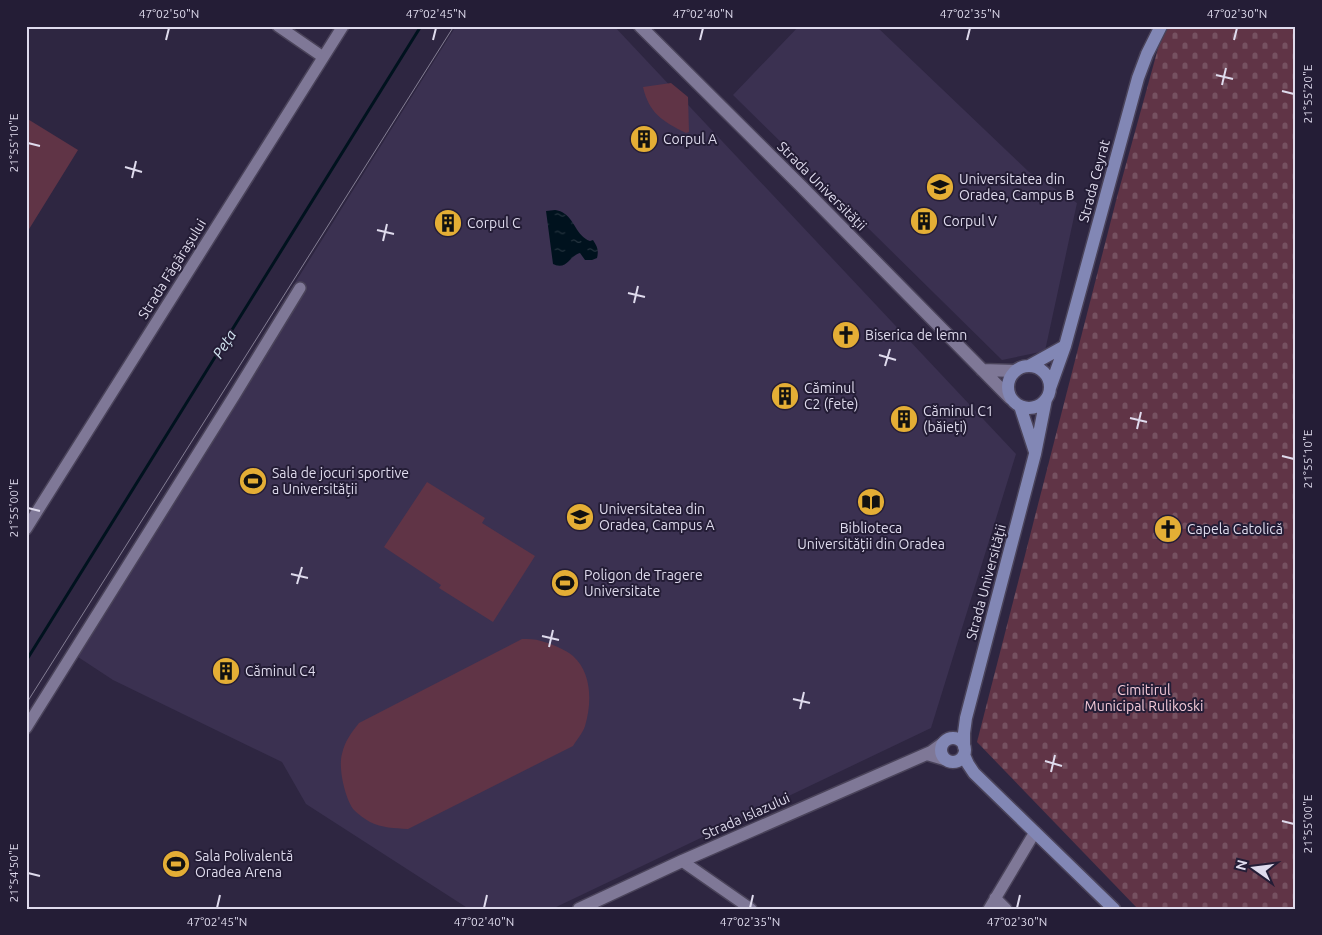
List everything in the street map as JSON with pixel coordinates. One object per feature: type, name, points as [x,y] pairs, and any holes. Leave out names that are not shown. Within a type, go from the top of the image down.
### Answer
[{"type":"main road","name":"Strada Ceyrat","points":[[1048,394],[1065,346],[1138,78],[1161,26]]},
{"type":"main road","points":[[1029,366],[1065,346]]},
{"type":"main road","points":[[1029,366],[1042,370],[1049,380],[1048,394],[1041,404],[1034,408],[1027,408],[1015,402],[1008,391],[1010,376],[1021,367],[1029,366]]},
{"type":"main road","name":"Strada Universității","points":[[964,751],[966,718],[1035,454],[1048,394]]},
{"type":"main road","name":"Strada Universității","points":[[1015,402],[1035,454]]},
{"type":"main road","name":"Strada Universității","points":[[945,742],[958,730],[966,718]]},
{"type":"main road","points":[[974,773],[960,740],[956,739],[945,742],[941,752],[948,761],[974,773],[1114,909]]},
{"type":"main road","points":[[948,761],[959,761],[964,751]]},
{"type":"street","points":[[278,26],[323,57]]},
{"type":"street","name":"Strada Făgărașului","points":[[26,529],[343,26]]},
{"type":"street","name":"Strada Universității","points":[[640,26],[1015,402]]},
{"type":"street","points":[[26,728],[300,288]]},
{"type":"street","points":[[982,370],[1015,371]]},
{"type":"street","name":"Strada Islazului","points":[[579,909],[682,861],[927,754],[945,742]]},
{"type":"street","points":[[927,754],[948,761]]},
{"type":"street","points":[[989,909],[1035,832]]},
{"type":"street","points":[[682,861],[750,909]]},
{"type":"street","points":[[995,898],[1006,909]]},
{"type":"shaded area","name":"Universitatea din Oradea, Campus A","points":[[456,26],[614,26],[1016,454],[931,728],[552,909],[469,909],[306,804],[282,762],[113,680],[75,655],[301,299],[290,291]]},
{"type":"shaded area","name":"Universitatea din Oradea, Campus B","points":[[799,26],[876,26],[1029,172],[1077,203],[1045,351],[1002,360],[733,95]]},
{"type":"green space","name":"Cimitirul Municipal Rulikoski","points":[[1167,26],[1296,26],[1296,909],[1138,909],[977,742],[1117,197],[1162,34]]},
{"type":"green space","points":[[671,83],[688,97],[689,132],[686,133],[663,120],[653,110],[643,87]]},
{"type":"green space","points":[[26,118],[78,150],[26,234]]},
{"type":"green space","points":[[427,482],[485,518],[482,523],[535,556],[493,622],[439,588],[441,585],[384,547]]},
{"type":"green space","points":[[522,639],[539,640],[562,649],[573,656],[584,671],[589,689],[589,708],[584,729],[573,746],[408,829],[375,824],[354,810],[345,791],[341,760],[343,749],[359,723]]},
{"type":"water","points":[[555,210],[566,215],[585,239],[593,240],[597,248],[597,258],[585,260],[580,253],[562,266],[553,264],[546,211]]},
{"type":"waterway","name":"Peța","points":[[26,661],[421,26]]},
{"type":"tram line","points":[[26,704],[454,26]]},
{"type":"place","name":"Corpul A","points":[[644,139]]},
{"type":"place","name":"Universitatea din Oradea, Campus B","points":[[940,187]]},
{"type":"place","name":"Corpul V","points":[[924,221]]},
{"type":"place","name":"Corpul C","points":[[448,223]]},
{"type":"place","name":"Biserica de lemn","points":[[846,335]]},
{"type":"place","name":"Căminul C2 (fete)","points":[[785,396]]},
{"type":"place","name":"Căminul C1 (băieți)","points":[[904,419]]},
{"type":"place","name":"Sala de jocuri sportive a Universității","points":[[253,481]]},
{"type":"place","name":"Biblioteca Universității din Oradea","points":[[871,502]]},
{"type":"place","name":"Universitatea din Oradea, Campus A","points":[[580,517]]},
{"type":"place","name":"Capela Catolică","points":[[1168,529]]},
{"type":"place","name":"Poligon de Tragere Universitate","points":[[565,583]]},
{"type":"place","name":"Căminul C4","points":[[226,671]]},
{"type":"place","name":"Sala Polivalentă Oradea Arena","points":[[176,864]]}]
